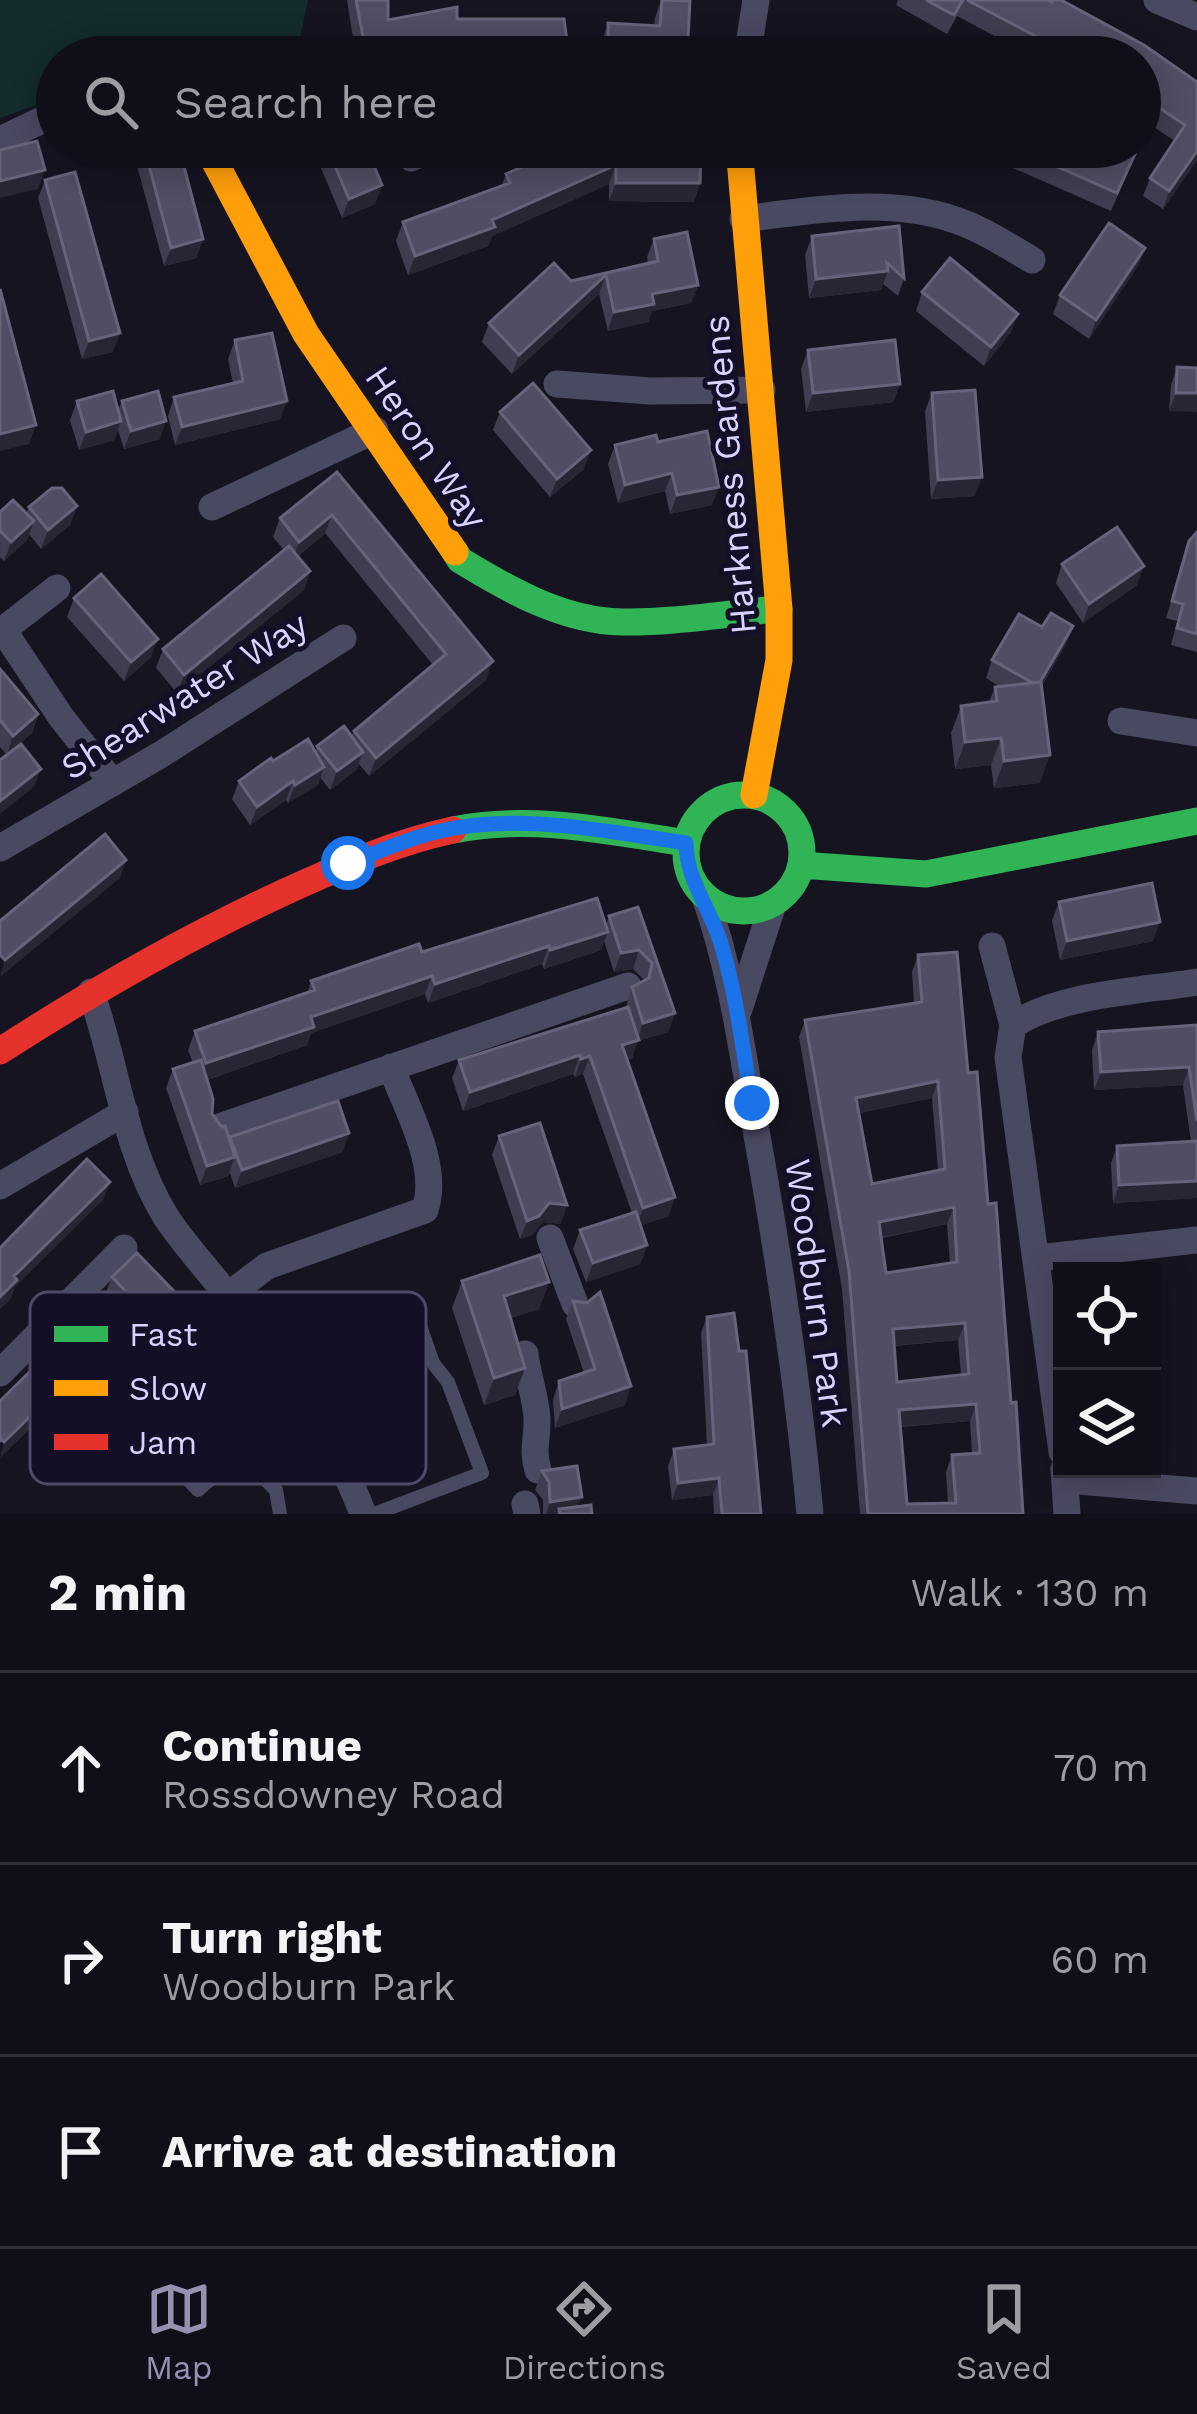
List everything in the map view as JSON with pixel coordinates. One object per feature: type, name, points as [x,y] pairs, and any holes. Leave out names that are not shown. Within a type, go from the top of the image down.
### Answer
[{"type":"main road","name":"Heron Way","points":[[218,168],[307,334],[460,560],[511,591],[562,611],[620,622],[779,609]]},
{"type":"main road","name":"Harkness Gardens","points":[[740,168],[779,609],[779,661],[754,795]]},
{"type":"main road","points":[[735,794],[754,795],[771,801],[797,828],[801,865],[796,880],[773,904],[741,911],[705,897],[692,881],[686,843],[702,811],[735,794]]},
{"type":"main road","points":[[801,865],[926,874],[1197,820]]},
{"type":"main road","points":[[0,1052],[91,992],[228,917],[348,863],[434,832],[498,822],[576,827],[686,843]]},
{"type":"street","points":[[750,36],[756,0]]},
{"type":"street","points":[[1157,0],[1197,17]]},
{"type":"street","points":[[0,140],[36,123]]},
{"type":"street","points":[[743,220],[838,208],[902,209],[965,223],[1032,260]]},
{"type":"street","points":[[557,384],[650,391],[762,390]]},
{"type":"street","points":[[212,507],[375,430]]},
{"type":"street","points":[[57,587],[3,630],[61,717],[113,783]]},
{"type":"street","name":"Shearwater Way","points":[[0,848],[344,638]]},
{"type":"street","points":[[1120,721],[1197,733]]},
{"type":"street","name":"Woodburn Park","points":[[705,897],[738,1013],[784,1288],[809,1514]]},
{"type":"street","name":"Woodburn Park","points":[[738,1013],[773,904]]},
{"type":"street","points":[[992,946],[1013,1025],[1008,1057],[1053,1382]]},
{"type":"street","points":[[1013,1025],[1033,1012],[1062,1005],[1197,982]]},
{"type":"street","points":[[222,1126],[628,986]]},
{"type":"street","points":[[91,992],[136,1156],[166,1216],[224,1292]]},
{"type":"street","points":[[232,1292],[267,1266],[425,1210],[431,1191],[429,1172],[391,1067]]},
{"type":"street","points":[[0,1186],[125,1112]]},
{"type":"street","points":[[550,1238],[574,1304]]},
{"type":"street","points":[[1037,1258],[1197,1240]]},
{"type":"street","points":[[81,1292],[124,1249]]},
{"type":"street","points":[[0,1373],[30,1343]]},
{"type":"street","points":[[525,1354],[538,1420],[531,1448],[538,1470]]},
{"type":"street","points":[[1065,1478],[1067,1514]]},
{"type":"street","points":[[1125,1478],[1197,1491]]},
{"type":"street","points":[[351,1484],[363,1514]]},
{"type":"lane","points":[[374,1514],[482,1473],[448,1382],[433,1363],[426,1341]]},
{"type":"lane","points":[[270,1484],[276,1490],[280,1514]]},
{"type":"green space","points":[[0,0],[308,0],[300,36],[36,36],[36,105],[0,118]]},
{"type":"building","points":[[356,0],[388,0],[388,20],[457,7],[457,19],[564,19],[566,36],[363,36]]},
{"type":"building","points":[[662,0],[690,1],[688,36],[608,36],[608,23],[660,26]]},
{"type":"building","points":[[926,0],[963,0],[954,15]]},
{"type":"building","points":[[967,0],[1061,0],[1127,36],[1035,36]]},
{"type":"building","points":[[1161,57],[1197,82],[1197,151],[1169,191],[1150,178],[1161,168],[1185,125],[1161,109]]},
{"type":"building","points":[[36,141],[36,168],[45,170],[0,181],[0,150]]},
{"type":"building","points":[[150,168],[184,168],[203,239],[171,248]]},
{"type":"building","points":[[336,168],[375,168],[382,185],[349,199]]},
{"type":"building","points":[[520,168],[609,168],[492,220],[495,227],[415,256],[403,222],[510,183],[506,174]]},
{"type":"building","points":[[616,168],[700,168],[700,183],[616,183]]},
{"type":"building","points":[[1060,168],[1129,168],[1117,193]]},
{"type":"building","points":[[75,172],[120,333],[89,341],[45,180]]},
{"type":"building","points":[[1109,223],[1145,248],[1096,320],[1060,295]]},
{"type":"building","points":[[899,226],[904,278],[887,263],[888,271],[816,279],[812,236]]},
{"type":"building","points":[[687,232],[698,285],[652,294],[654,304],[614,312],[606,275],[519,355],[489,323],[554,263],[571,281],[658,261],[654,239]]},
{"type":"building","points":[[950,258],[1018,314],[991,347],[922,292]]},
{"type":"building","points":[[0,289],[36,425],[0,434]]},
{"type":"building","points":[[272,333],[287,401],[182,427],[174,397],[243,381],[235,340]]},
{"type":"building","points":[[895,340],[900,384],[813,393],[808,350]]},
{"type":"building","points":[[1177,367],[1197,368],[1197,393],[1176,393]]},
{"type":"building","points":[[533,383],[591,450],[557,479],[500,412]]},
{"type":"building","points":[[975,390],[982,477],[938,480],[932,393]]},
{"type":"building","points":[[113,391],[121,421],[86,432],[77,401]]},
{"type":"building","points":[[158,391],[166,421],[131,431],[122,401]]},
{"type":"building","points":[[707,431],[719,487],[677,495],[672,473],[625,485],[615,445],[656,435],[658,442]]},
{"type":"building","points":[[337,472],[493,661],[376,758],[354,731],[446,654],[332,515],[299,542],[280,518]]},
{"type":"building","points":[[52,488],[62,488],[77,506],[48,530],[29,507]]},
{"type":"building","points":[[13,500],[34,521],[11,542],[0,531],[0,512]]},
{"type":"building","points":[[1117,527],[1144,566],[1089,604],[1062,564]]},
{"type":"building","points":[[1197,532],[1197,634],[1177,628],[1183,604],[1172,601],[1189,541]]},
{"type":"building","points":[[289,546],[310,571],[184,675],[163,649]]},
{"type":"building","points":[[101,574],[158,639],[131,662],[74,598]]},
{"type":"building","points":[[1051,613],[1073,626],[1040,682],[1033,683],[992,660],[1019,614],[1042,627]]},
{"type":"building","points":[[0,669],[38,714],[13,736],[0,720]]},
{"type":"building","points":[[1041,682],[1050,755],[1004,761],[1001,738],[965,742],[961,706],[997,701],[995,687]]},
{"type":"building","points":[[344,726],[363,752],[337,771],[317,746]]},
{"type":"building","points":[[308,739],[324,767],[295,785],[293,781],[257,807],[239,781]]},
{"type":"building","points":[[21,744],[41,769],[0,801],[0,760]]},
{"type":"building","points":[[105,834],[126,860],[5,960],[0,955],[0,921]]},
{"type":"building","points":[[1152,883],[1160,922],[1067,941],[1059,902]]},
{"type":"building","points":[[597,898],[608,932],[435,984],[432,976],[311,1017],[314,1027],[206,1063],[195,1031],[315,990],[311,981],[419,944],[422,952]]},
{"type":"building","points":[[638,907],[675,1013],[643,1023],[632,987],[649,978],[652,963],[639,950],[621,953],[609,916]]},
{"type":"building","points":[[957,952],[968,1073],[977,1072],[988,1204],[996,1203],[1023,1514],[868,1514],[849,1271],[805,1020],[922,1002],[918,955]],"holes":[[[938,1081],[945,1169],[872,1184],[856,1098]],[[954,1207],[957,1262],[886,1273],[879,1222]],[[965,1323],[969,1374],[897,1382],[893,1329]],[[976,1404],[980,1453],[952,1455],[956,1503],[907,1504],[899,1410]]]},
{"type":"building","points":[[628,1007],[639,1040],[622,1045],[675,1197],[643,1208],[590,1056],[581,1059],[580,1055],[470,1092],[459,1060]]},
{"type":"building","points":[[1197,1025],[1197,1121],[1189,1067],[1101,1072],[1098,1032]]},
{"type":"building","points":[[201,1060],[213,1099],[212,1114],[225,1126],[235,1157],[207,1166],[173,1069]]},
{"type":"building","points":[[338,1101],[349,1133],[242,1170],[230,1137]]},
{"type":"building","points":[[540,1123],[567,1205],[549,1203],[539,1216],[527,1221],[499,1136]]},
{"type":"building","points":[[1197,1141],[1197,1181],[1119,1185],[1117,1146]]},
{"type":"building","points":[[87,1159],[110,1182],[14,1276],[17,1280],[0,1297],[0,1248]]},
{"type":"building","points":[[636,1212],[647,1245],[593,1263],[580,1230]]},
{"type":"building","points":[[137,1253],[175,1292],[126,1292],[112,1277]]},
{"type":"building","points":[[540,1255],[549,1282],[504,1296],[525,1368],[494,1378],[462,1281]]},
{"type":"building","points":[[600,1292],[631,1386],[562,1409],[559,1381],[595,1369],[573,1301],[587,1303]]},
{"type":"building","points":[[734,1313],[739,1351],[746,1351],[761,1514],[722,1514],[719,1478],[678,1483],[674,1449],[714,1444],[707,1317]]},
{"type":"building","points":[[30,1371],[30,1417],[4,1442],[0,1441],[0,1401]]},
{"type":"building","points":[[577,1466],[582,1497],[550,1502],[549,1482],[542,1471]]},
{"type":"building","points":[[591,1505],[592,1514],[560,1514],[559,1509]]},
{"type":"traffic: fast","points":[[455,552],[460,560],[517,593],[600,620],[661,621],[779,609]]},
{"type":"traffic: fast","points":[[744,795],[766,799],[785,812],[798,831],[802,853],[798,875],[785,894],[766,907],[744,911],[722,907],[703,894],[690,875],[686,853],[690,831],[703,812],[722,799],[744,795]]},
{"type":"traffic: fast","points":[[801,865],[926,874],[1197,821]]},
{"type":"traffic: fast","points":[[453,830],[541,824],[686,843]]},
{"type":"traffic: slow","points":[[218,168],[306,334],[455,552]]},
{"type":"traffic: slow","points":[[741,168],[779,609],[779,660],[754,795]]},
{"type":"traffic: jam","points":[[0,1051],[142,965],[252,908],[370,856],[453,830]]},
{"type":"route","points":[[348,863],[434,832],[498,822],[576,827],[686,843],[692,881],[705,897],[722,946],[752,1103]]}]
